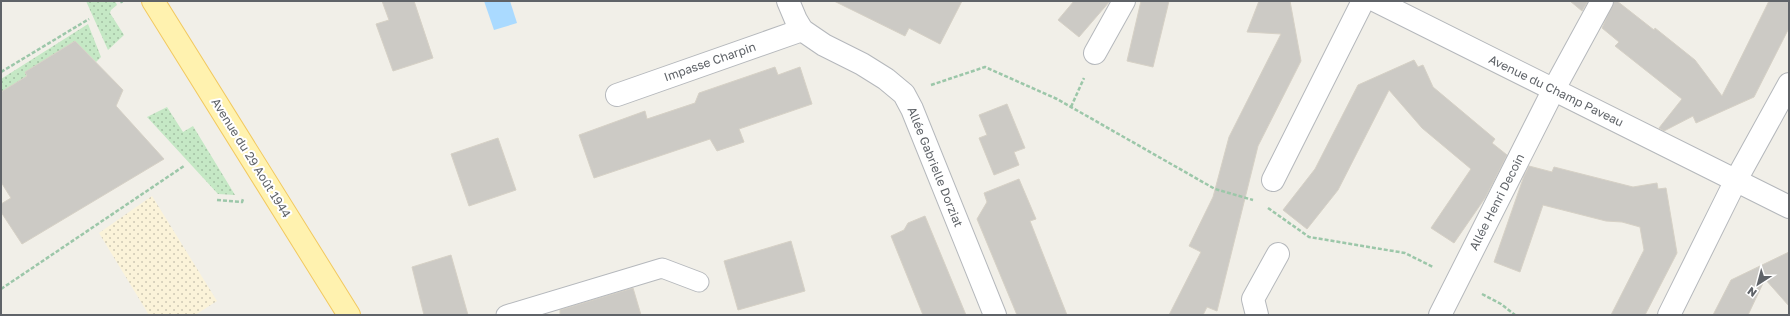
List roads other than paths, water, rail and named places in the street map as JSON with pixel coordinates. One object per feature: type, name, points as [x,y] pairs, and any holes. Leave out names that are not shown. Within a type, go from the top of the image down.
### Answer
[{"type":"main road","name":"Avenue du 29 Août 1944","points":[[153,1],[349,315]]},
{"type":"street","name":"Allée Gabrielle Dorziat","points":[[788,1],[802,30],[824,45],[862,64],[886,79],[904,94],[912,109],[995,315]]},
{"type":"street","points":[[1096,53],[1124,1]]},
{"type":"street","points":[[1273,180],[1363,1]]},
{"type":"street","name":"Avenue du Champ Paveau","points":[[1376,1],[1789,206]]},
{"type":"street","name":"Allée Henri Decoin","points":[[1440,315],[1554,89],[1602,1]]},
{"type":"street","name":"Impasse Charpin","points":[[617,95],[802,30]]},
{"type":"street","points":[[1669,315],[1736,180],[1789,84]]},
{"type":"street","points":[[1257,315],[1253,299],[1278,254]]},
{"type":"lane","points":[[506,315],[662,268],[699,282]]},
{"type":"water","points":[[484,1],[510,1],[517,23],[494,30]]}]
